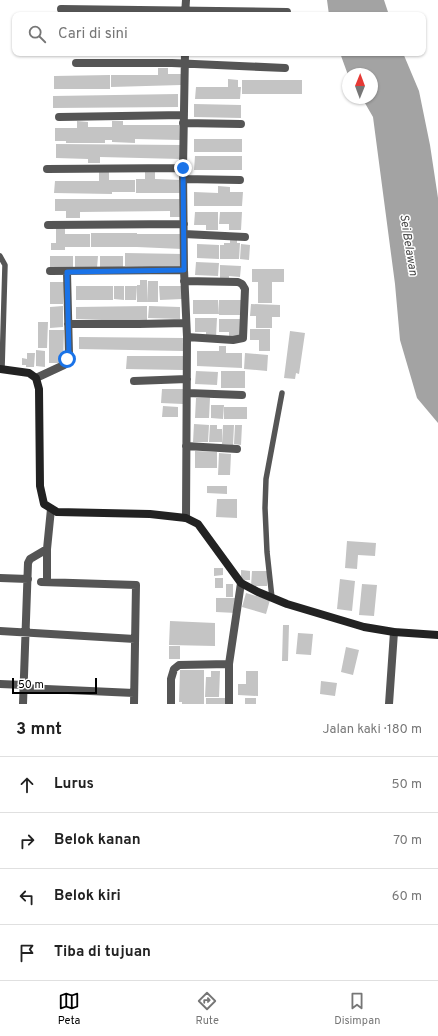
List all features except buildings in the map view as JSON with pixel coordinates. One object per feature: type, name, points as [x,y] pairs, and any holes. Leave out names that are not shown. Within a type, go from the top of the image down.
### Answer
[{"type":"street","points":[[185,12],[186,0]]},
{"type":"street","points":[[61,9],[154,12]]},
{"type":"street","points":[[185,56],[183,179],[184,281],[187,337],[186,518]]},
{"type":"street","points":[[76,63],[184,64],[285,68]]},
{"type":"street","points":[[59,117],[184,119],[241,124]]},
{"type":"street","points":[[47,169],[183,168]]},
{"type":"street","points":[[183,179],[240,180]]},
{"type":"street","points":[[48,225],[184,224]]},
{"type":"street","points":[[184,234],[245,237]]},
{"type":"street","points":[[50,271],[184,270]]},
{"type":"street","points":[[36,378],[64,365],[69,354],[67,272]]},
{"type":"street","points":[[184,281],[238,282],[242,284],[245,289],[243,338],[233,340],[187,337]]},
{"type":"street","points":[[68,324],[186,323]]},
{"type":"street","points":[[1,369],[26,372],[36,378],[39,389],[40,486],[44,504],[51,509],[57,512],[150,514],[186,518],[198,524],[241,583],[272,598],[331,618],[364,627],[394,632],[438,635]]},
{"type":"street","points":[[134,381],[187,380]]},
{"type":"street","points":[[187,393],[242,395]]},
{"type":"street","points":[[186,446],[237,449]]},
{"type":"street","points":[[51,509],[44,582],[136,585],[134,704]]},
{"type":"street","points":[[23,704],[28,563],[30,559],[47,549]]},
{"type":"street","points":[[0,578],[28,579]]},
{"type":"street","points":[[229,704],[229,664],[241,583]]},
{"type":"street","points":[[0,631],[26,634],[135,639]]},
{"type":"street","points":[[390,704],[394,632]]},
{"type":"street","points":[[171,704],[174,669],[179,664],[229,664]]},
{"type":"street","points":[[0,684],[24,687],[134,693]]},
{"type":"lane","points":[[0,256],[5,265],[1,369]]},
{"type":"lane","points":[[272,598],[267,552],[265,508],[266,479],[282,393]]},
{"type":"water","points":[[327,0],[384,0],[388,12],[329,12]]},
{"type":"water","name":"Sei Belawan","points":[[341,56],[404,56],[419,91],[430,145],[438,198],[438,423],[417,398],[400,340],[395,284],[373,117],[365,104],[378,104],[378,68],[345,68]]},
{"type":"route","points":[[67,359],[69,354],[67,272],[184,270],[183,168]]}]
